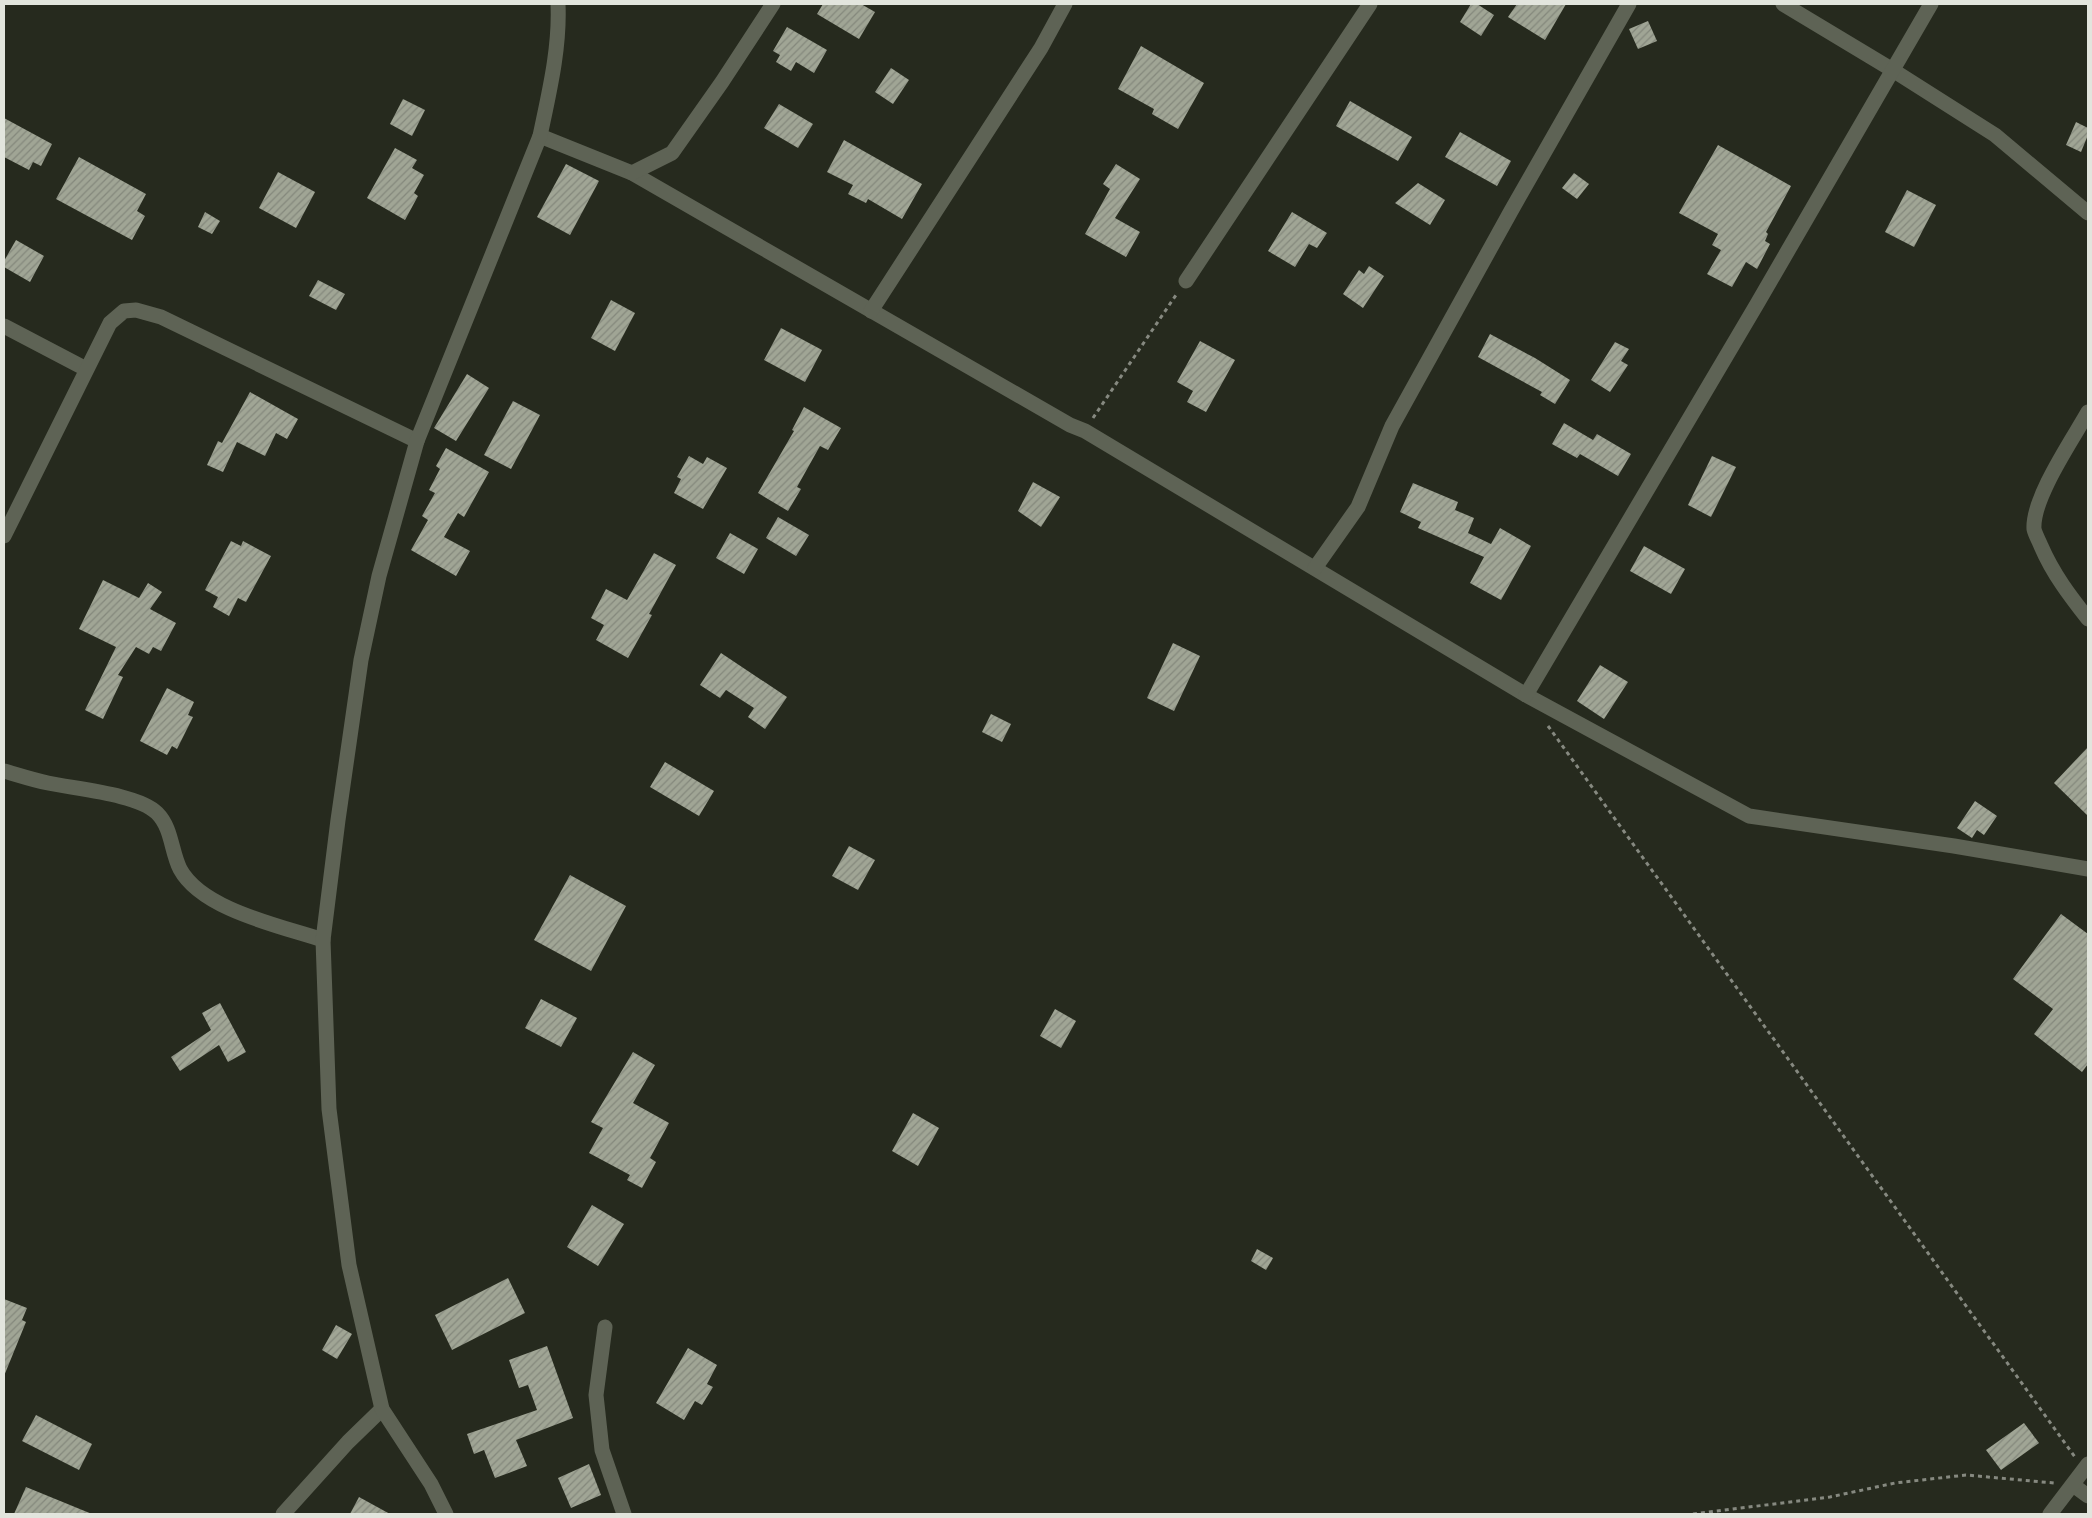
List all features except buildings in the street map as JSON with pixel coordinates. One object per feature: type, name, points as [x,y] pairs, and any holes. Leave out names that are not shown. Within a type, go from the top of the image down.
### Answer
[{"type":"street","points":[[446,1514],[431,1484],[382,1409],[349,1265],[329,1110],[323,940],[361,660],[379,576],[417,441],[540,136],[551,84],[559,23],[558,4]]},
{"type":"street","points":[[632,173],[672,153],[722,82],[773,4]]},
{"type":"street","points":[[871,311],[1040,48],[1065,4]]},
{"type":"street","points":[[1186,281],[1370,4]]},
{"type":"street","points":[[1315,568],[1358,507],[1392,426],[1511,211],[1629,4]]},
{"type":"street","points":[[1783,4],[1891,69],[1995,136],[2088,214]]},
{"type":"street","points":[[1526,695],[1757,304],[1891,69],[1931,4]]},
{"type":"street","points":[[540,136],[632,173],[1070,425],[1085,431],[1526,695],[1749,816],[1954,846],[2088,869]]},
{"type":"street","points":[[4,536],[110,324],[124,311],[136,310],[161,317],[417,441]]},
{"type":"street","points":[[4,326],[86,369]]},
{"type":"street","points":[[2088,412],[2050,480],[2036,512],[2034,530],[2049,565],[2088,620]]},
{"type":"street","points":[[4,771],[45,783],[134,800],[156,812],[168,830],[180,868],[194,888],[235,911],[323,940]]},
{"type":"street","points":[[605,1327],[596,1395],[602,1450],[624,1514]]},
{"type":"street","points":[[284,1514],[348,1442],[382,1409]]},
{"type":"street","points":[[2050,1514],[2086,1467]]},
{"type":"street","points":[[2072,1484],[2088,1496]]},
{"type":"path","points":[[1085,431],[1186,281]]},
{"type":"path","points":[[1543,719],[2086,1467]]},
{"type":"path","points":[[1692,1514],[1830,1498],[1895,1483],[1966,1475],[2072,1484]]}]
